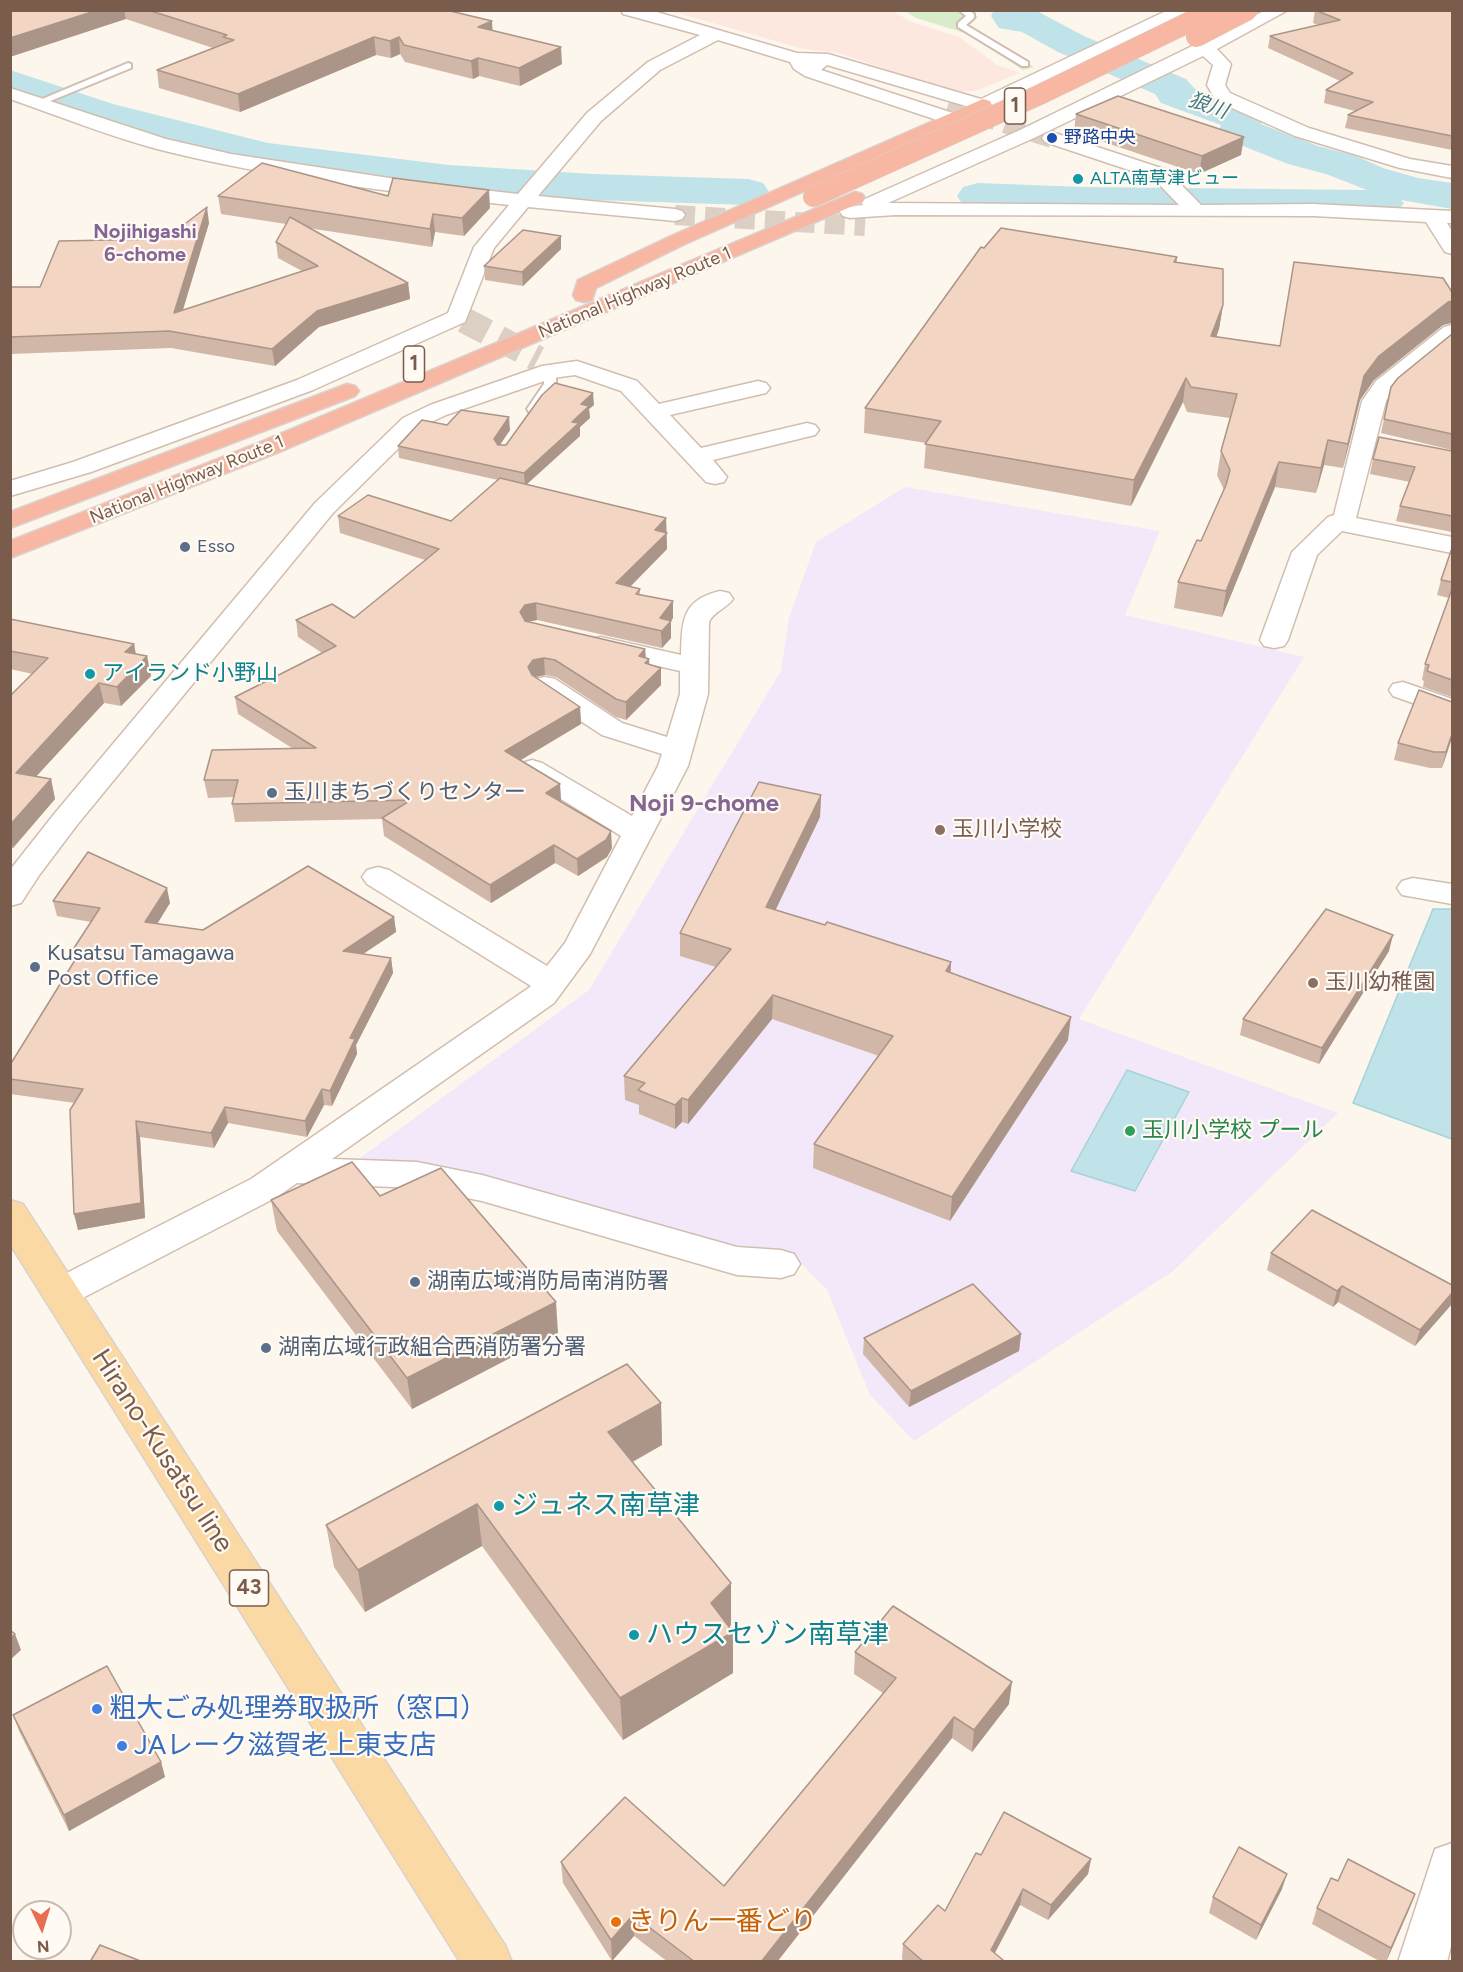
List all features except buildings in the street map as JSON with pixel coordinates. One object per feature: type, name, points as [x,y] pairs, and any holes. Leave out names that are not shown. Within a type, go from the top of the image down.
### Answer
[{"type":"highway","name":"National Highway Route 1","points":[[10,521],[327,399],[584,295],[813,197],[1040,95],[1214,10]]},
{"type":"highway","name":"1","points":[[857,212],[1014,125],[1248,10]]},
{"type":"highway","points":[[584,295],[586,285],[678,240],[950,112],[983,105]]},
{"type":"highway","name":"National Highway Route 1","points":[[10,550],[270,447],[609,304],[644,299],[857,212]]},
{"type":"main road","name":"Hirano-Kusatsu line","points":[[10,1214],[488,1962]]},
{"type":"street","points":[[629,10],[797,58],[822,58],[983,105],[1183,10]]},
{"type":"street","points":[[857,212],[935,177],[1280,10]]},
{"type":"street","points":[[1155,24],[1225,38]]},
{"type":"street","points":[[10,489],[82,467],[305,385],[460,318],[484,247],[594,117],[654,66],[716,33]]},
{"type":"street","points":[[1203,49],[1212,53],[1222,64],[1216,85],[1222,97],[1302,132],[1407,164],[1452,172]]},
{"type":"street","points":[[797,58],[800,65],[811,72],[950,112]]},
{"type":"street","points":[[10,93],[161,144],[231,160],[429,190],[533,190],[614,211],[675,216]]},
{"type":"street","points":[[1052,138],[1160,174],[1196,211]]},
{"type":"street","points":[[935,177],[935,192],[943,201],[982,208]]},
{"type":"street","points":[[857,212],[879,209],[982,208],[1066,211],[1314,210],[1443,216],[1452,248]]},
{"type":"street","points":[[857,212],[957,223],[1066,211]]},
{"type":"street","points":[[1346,515],[1375,442],[1374,400],[1384,386],[1452,332]]},
{"type":"street","points":[[10,896],[27,868],[66,819],[324,508],[411,423],[544,365],[577,368],[629,386],[715,477]]},
{"type":"street","points":[[305,385],[327,399]]},
{"type":"street","points":[[653,412],[759,388]]},
{"type":"street","points":[[696,457],[807,430]]},
{"type":"street","points":[[1274,640],[1305,552],[1337,522],[1452,544]]},
{"type":"street","points":[[60,1293],[264,1188],[542,995],[579,947],[673,766],[694,694],[695,622],[700,611],[720,599]]},
{"type":"street","points":[[571,638],[695,666]]},
{"type":"street","points":[[545,686],[612,729],[678,750]]},
{"type":"street","points":[[1403,690],[1452,709]]},
{"type":"street","points":[[531,770],[638,833]]},
{"type":"street","points":[[378,878],[552,983]]},
{"type":"street","points":[[1413,888],[1452,894]]},
{"type":"street","points":[[290,1170],[417,1175],[482,1188],[737,1261],[781,1264]]},
{"type":"street","points":[[1422,1962],[1452,1865]]},
{"type":"lane","points":[[963,10],[971,16],[961,25],[1025,64]]},
{"type":"lane","points":[[40,102],[128,66]]},
{"type":"lane","points":[[524,423],[550,384],[544,365]]},
{"type":"shaded area","points":[[671,11],[892,11],[912,22],[959,37],[997,65],[1020,73],[975,91],[949,92],[886,73],[892,71],[838,53],[803,49]]},
{"type":"shaded area","name":"玉川小学校","points":[[905,487],[1160,531],[1125,615],[1304,657],[1079,1019],[1338,1113],[1173,1271],[914,1441],[870,1395],[827,1290],[795,1257],[743,1252],[467,1171],[360,1158],[589,990],[781,671],[789,618],[816,542]]},
{"type":"green space","points":[[905,11],[970,11],[978,17],[969,25],[1034,67],[1023,70],[968,34],[916,18]]},
{"type":"water","points":[[1433,909],[1452,909],[1452,1139],[1353,1103]]},
{"type":"water","name":"玉川小学校 プール","points":[[1127,1070],[1189,1092],[1135,1191],[1071,1171]]},
{"type":"waterway","name":"狼川","points":[[1017,10],[1009,16],[1012,20],[1031,22],[1071,44],[1172,87],[1176,90],[1175,95],[1237,117],[1242,121],[1240,128],[1242,131],[1303,155],[1341,165],[1368,177],[1414,190],[1452,196]]},
{"type":"waterway","points":[[10,82],[99,112],[267,155],[449,178],[593,187],[748,192]]},
{"type":"waterway","points":[[978,196],[1084,200],[1382,203]]},
{"type":"tunnel","points":[[948,105],[1052,138]]},
{"type":"tunnel","points":[[675,215],[865,226]]},
{"type":"tunnel","points":[[464,320],[538,359]]},
{"type":"place","name":"野路中央","points":[[1052,138]]},
{"type":"place","name":"ALTA南草津ビュー","points":[[1078,179]]},
{"type":"place","name":"Esso","points":[[185,547]]},
{"type":"place","name":"アイランド小野山","points":[[90,674]]},
{"type":"place","name":"玉川まちづくりセンター","points":[[272,793]]},
{"type":"place","name":"玉川小学校","points":[[940,830]]},
{"type":"place","name":"Kusatsu Tamagawa Post Office","points":[[35,967]]},
{"type":"place","name":"玉川幼稚園","points":[[1313,983]]},
{"type":"place","name":"玉川小学校 プール","points":[[1130,1131]]},
{"type":"place","name":"湖南広域消防局南消防署","points":[[415,1282]]},
{"type":"place","name":"湖南広域行政組合西消防署分署","points":[[266,1348]]},
{"type":"place","name":"ジュネス南草津","points":[[499,1506]]},
{"type":"place","name":"ハウスセゾン南草津","points":[[634,1635]]},
{"type":"place","name":"粗大ごみ処理券取扱所（窓口）","points":[[97,1709]]},
{"type":"place","name":"JAレーク滋賀老上東支店","points":[[122,1746]]},
{"type":"place","name":"きりん一番どり","points":[[616,1922]]},
{"type":"district","name":"Nojihigashi 6-chome","points":[[145,244]]},
{"type":"district","name":"Noji 9-chome","points":[[704,804]]}]
